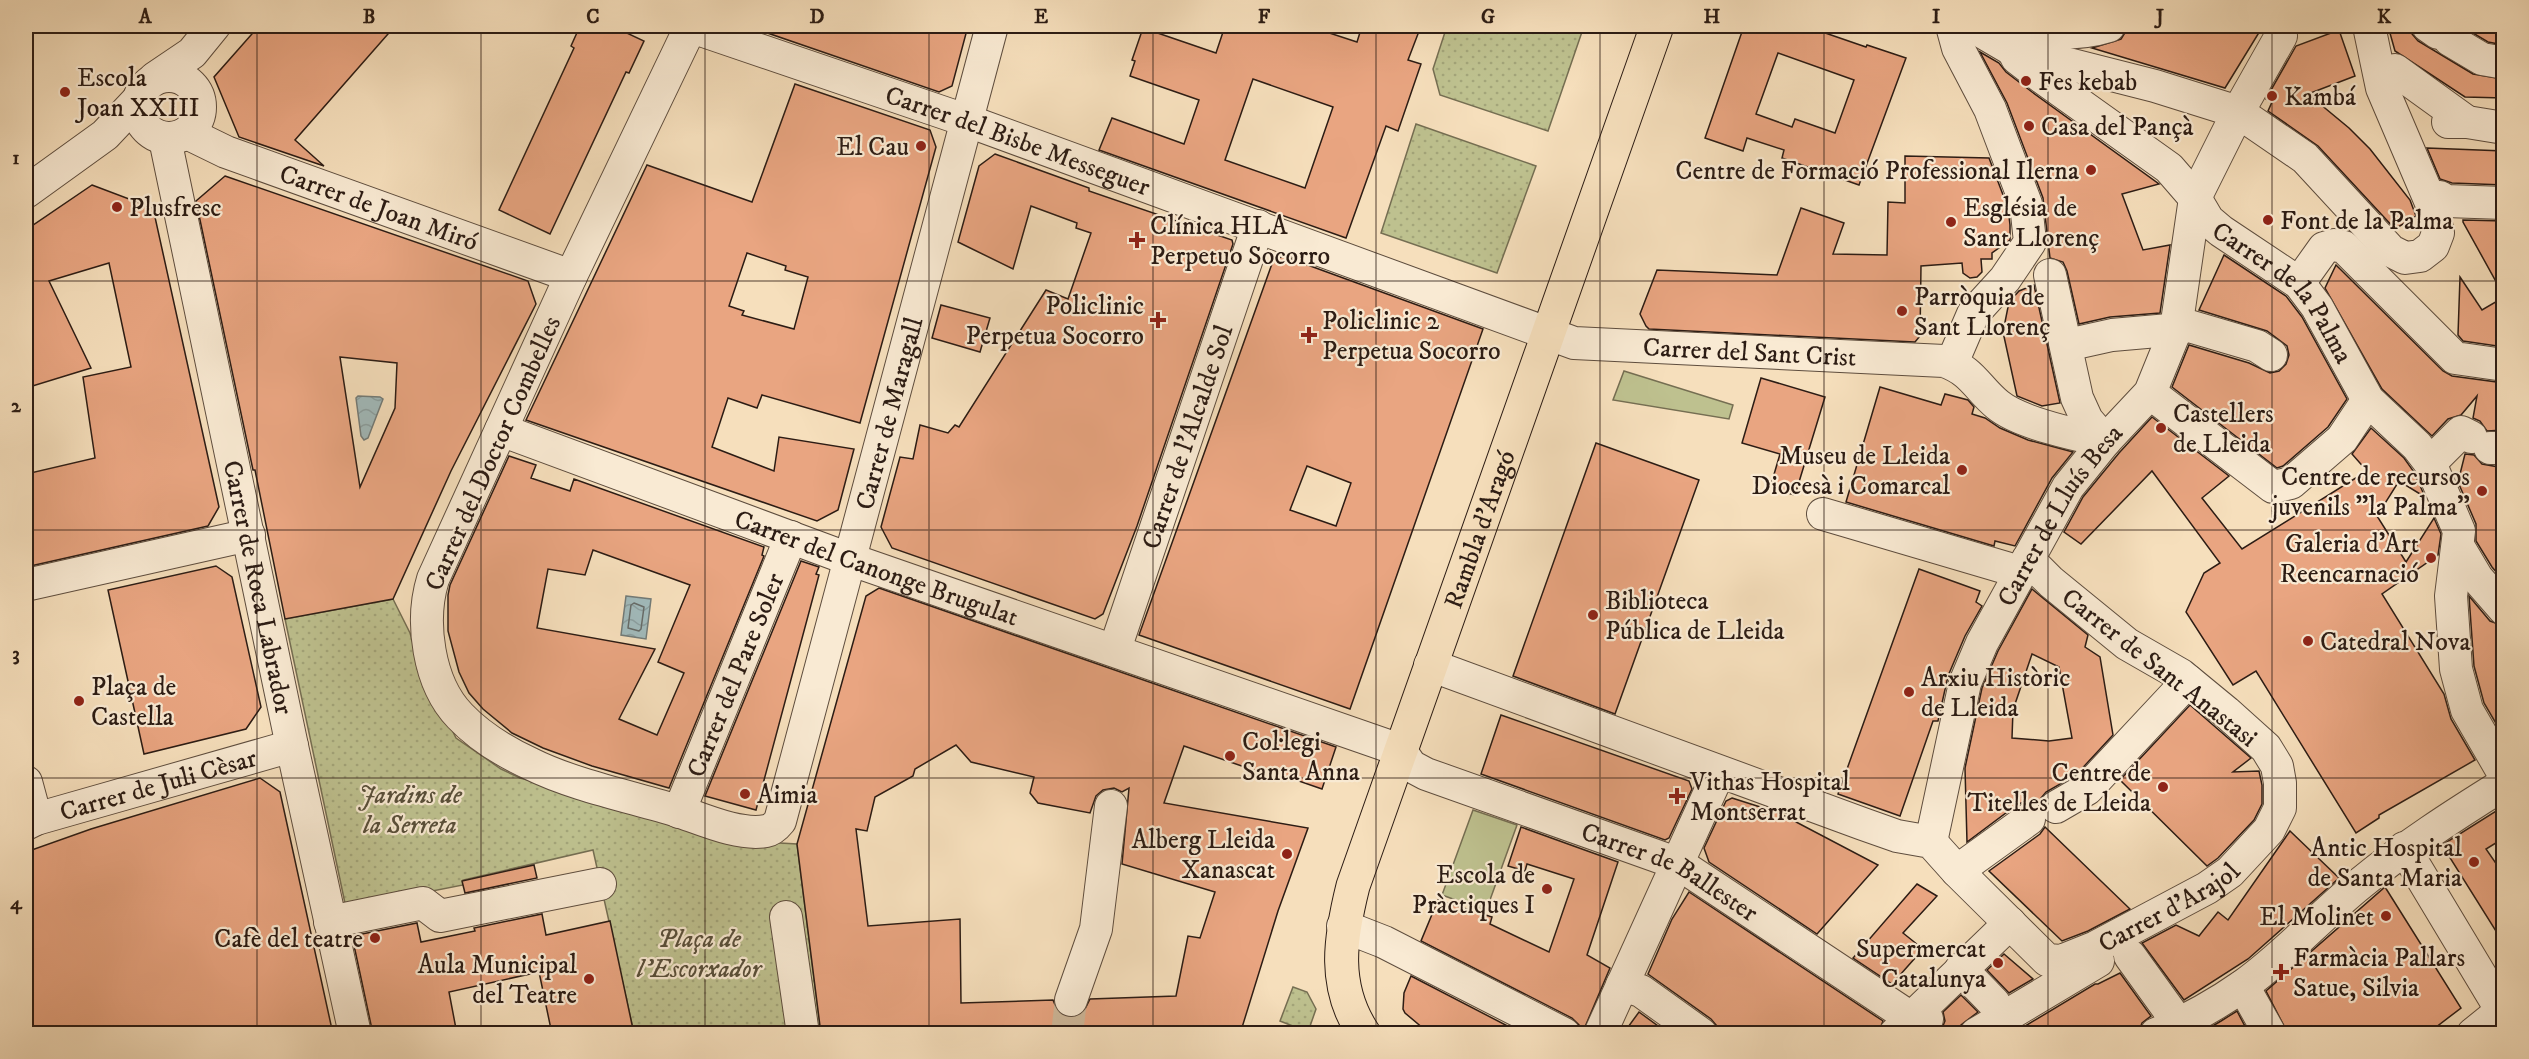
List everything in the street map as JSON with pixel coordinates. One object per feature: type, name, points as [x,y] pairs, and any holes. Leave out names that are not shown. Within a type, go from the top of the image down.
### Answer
[{"type":"main road","name":"Rambla d'Aragó","points":[[1364,1034],[1353,1018],[1344,986],[1342,968],[1343,926],[1353,886],[1657,26]]},
{"type":"street","points":[[26,192],[105,135],[146,89],[192,53],[214,26]]},
{"type":"street","name":"Carrer del Bisbe Messeguer","points":[[690,26],[968,121],[1548,334]]},
{"type":"street","name":"Carrer del Doctor Combelles","points":[[690,26],[571,276],[433,579],[428,600],[430,646],[436,674],[445,696],[459,715],[489,741],[530,764],[721,825],[767,831],[780,821],[785,803]]},
{"type":"street","name":"Carrer de Maragall","points":[[785,803],[992,26]]},
{"type":"street","points":[[1966,26],[2061,33],[2090,32],[2109,26]]},
{"type":"street","points":[[1966,26],[2013,50],[2155,86],[2238,112],[2305,158],[2391,250],[2405,258],[2420,256],[2433,246],[2438,233],[2432,205],[2382,88],[2379,48]]},
{"type":"street","points":[[1966,26],[1959,48],[1990,109],[2026,204],[2030,242],[2026,272],[2067,345],[2077,398],[2087,420],[2105,441]]},
{"type":"street","points":[[2345,26],[2354,35],[2379,48],[2467,122]]},
{"type":"street","points":[[2439,33],[2482,59],[2499,62]]},
{"type":"street","name":"Carrer de Lluís Besa","points":[[1930,842],[1965,683],[1982,643],[2068,487],[2105,441],[2150,393],[2176,329],[2195,198],[2238,112],[2281,36]]},
{"type":"street","name":"Carrer de la Palma","points":[[2013,50],[2017,58],[2043,78],[2169,168],[2195,198],[2208,220],[2221,231],[2299,283],[2317,307],[2368,400],[2417,446],[2430,463],[2459,531],[2458,546],[2494,598]]},
{"type":"street","points":[[192,53],[192,86]]},
{"type":"street","points":[[105,135],[168,135],[199,116],[198,95],[192,86],[171,75],[146,89],[139,120],[168,135]]},
{"type":"street","points":[[2431,122],[2467,122],[2504,128]]},
{"type":"street","name":"Carrer de Joan Miró","points":[[168,135],[226,152],[571,276]]},
{"type":"street","name":"Carrer de Roca Labrador","points":[[168,135],[292,746],[355,1034]]},
{"type":"street","points":[[2440,197],[2446,201],[2504,203]]},
{"type":"street","name":"Carrer de l'Alcalde Sol","points":[[1114,649],[1258,226]]},
{"type":"street","points":[[2299,283],[2324,248],[2334,244],[2344,247],[2455,358],[2504,365]]},
{"type":"street","points":[[2026,272],[1973,315],[1952,363],[1971,375],[1998,405],[2021,417],[2077,436],[2105,441]]},
{"type":"street","points":[[2067,345],[2112,335],[2189,326],[2257,346],[2271,355]]},
{"type":"street","name":"Carrer del Sant Crist","points":[[1548,334],[1574,343],[1591,345],[1923,358],[1952,363]]},
{"type":"street","points":[[2150,393],[2273,488],[2291,483],[2342,439],[2368,400]]},
{"type":"street","name":"Carrer del Canonge Brugulat","points":[[501,430],[849,558],[1400,750]]},
{"type":"street","points":[[2430,463],[2461,432],[2488,444]]},
{"type":"street","points":[[1823,514],[2024,565]]},
{"type":"street","points":[[26,585],[249,535]]},
{"type":"street","name":"Carrer del Pare Soler","points":[[679,812],[791,537]]},
{"type":"street","points":[[2458,546],[2451,597],[2456,669],[2467,710],[2504,774]]},
{"type":"street","name":"Carrer de Sant Anastasi","points":[[2024,565],[2051,582],[2127,644],[2188,681],[2266,748],[2277,766],[2280,808],[2270,830],[2256,846]]},
{"type":"street","points":[[1430,665],[1897,836],[1930,842],[1956,871],[2047,960],[2086,962],[2102,972],[2131,957],[2167,1029],[2244,986],[2404,848],[2504,784]]},
{"type":"street","points":[[1956,871],[2042,813],[2087,789],[2188,681]]},
{"type":"street","name":"Carrer de Juli Cèsar","points":[[31,822],[292,746]]},
{"type":"street","name":"Carrer de Ballester","points":[[1400,750],[1410,766],[1426,774],[1679,864],[1922,1025]]},
{"type":"street","points":[[1600,1034],[1719,772]]},
{"type":"street","points":[[26,782],[31,822]]},
{"type":"street","points":[[1071,1000],[1096,929],[1111,806]]},
{"type":"street","name":"Carrer d'Arajol","points":[[1976,1034],[2000,1009],[2086,962],[2207,888],[2230,872],[2256,846]]},
{"type":"street","points":[[2404,848],[2503,1010],[2473,1034]]},
{"type":"street","points":[[330,922],[423,903],[440,916],[600,884]]},
{"type":"street","points":[[786,917],[803,1034]]},
{"type":"street","points":[[1922,1025],[1961,969],[2010,923]]},
{"type":"street","points":[[1343,926],[1384,942],[1564,1034]]},
{"type":"street","points":[[1961,969],[2000,1009]]},
{"type":"street","points":[[1622,985],[1641,991],[1701,1034]]},
{"type":"street","points":[[2244,986],[2270,1034]]},
{"type":"green space","points":[[1447,26],[1584,26],[1548,131],[1440,95],[1433,69]]},
{"type":"green space","points":[[1416,124],[1536,166],[1497,273],[1381,233]]},
{"type":"green space","points":[[1624,371],[1733,405],[1729,419],[1613,400]]},
{"type":"green space","name":"Jardins de la Serreta","points":[[393,599],[410,633],[418,660],[456,738],[501,769],[520,778],[761,842],[797,844],[821,1033],[634,1033],[593,850],[463,880],[463,885],[346,908],[285,619]]},
{"type":"green space","points":[[1473,810],[1517,825],[1486,911],[1442,895]]},
{"type":"green space","points":[[1293,987],[1307,992],[1316,1009],[1308,1032],[1280,1021]]},
{"type":"water","points":[[358,396],[383,399],[368,438],[364,440],[361,436],[356,398]]},
{"type":"water","points":[[626,596],[651,599],[646,639],[621,635]]},
{"type":"building","points":[[259,26],[395,26],[295,140],[324,166],[239,137],[214,77]]},
{"type":"building","points":[[580,26],[612,26],[644,41],[629,73],[626,72],[550,234],[499,210],[574,48],[571,46]]},
{"type":"building","points":[[747,26],[968,26],[952,86],[939,92]]},
{"type":"building","points":[[1225,26],[1308,26],[1357,42],[1362,26],[1421,26],[1408,60],[1421,64],[1398,131],[1386,126],[1346,238],[1099,150],[1112,118],[1184,144],[1199,100],[1130,76],[1135,61],[1132,60],[1143,28],[1216,53]],"holes":[[[1253,79],[1333,107],[1305,188],[1225,160]]]},
{"type":"building","points":[[1744,26],[1805,26],[1906,58],[1859,185],[1782,158],[1784,150],[1747,138],[1743,151],[1705,138]],"holes":[[[1778,53],[1854,80],[1835,133],[1795,119],[1792,127],[1756,114]]]},
{"type":"building","points":[[2126,26],[2263,26],[2225,88],[2092,48],[2121,39]]},
{"type":"building","points":[[2388,26],[2410,26],[2412,34],[2418,41],[2473,74],[2504,79],[2504,98],[2465,97],[2395,51]]},
{"type":"building","points":[[2461,26],[2504,26],[2504,45],[2488,42]]},
{"type":"building","points":[[2339,30],[2355,76],[2308,94],[2370,149],[2410,200],[2416,216],[2395,229],[2318,146],[2268,111],[2272,102],[2266,99],[2296,46]]},
{"type":"building","points":[[1980,52],[1999,63],[2006,72],[2032,92],[2159,184],[2122,194],[2143,250],[2170,245],[2160,313],[2110,317],[2079,324],[2067,271],[2063,262],[2050,258],[2043,198],[2007,103]]},
{"type":"building","points":[[795,84],[930,130],[936,147],[860,423],[762,395],[757,408],[728,398],[712,447],[774,471],[779,437],[854,449],[838,510],[817,521],[526,420],[647,165],[752,202]],"holes":[[[747,253],[786,266],[785,270],[808,277],[794,329],[742,315],[744,311],[729,306]]]},
{"type":"building","points":[[2427,148],[2504,151],[2504,185],[2452,183],[2440,179]]},
{"type":"building","points":[[995,154],[1089,188],[1089,191],[1232,240],[1233,244],[1137,526],[1103,614],[1095,619],[892,548],[881,527],[900,457],[913,459],[920,425],[948,433],[955,425],[959,427],[1046,290],[1068,299],[1091,233],[1076,228],[1077,223],[1031,206],[1013,269],[958,242],[979,166]]},
{"type":"building","points":[[1905,156],[1989,158],[2008,208],[2010,225],[2010,240],[1992,253],[1992,259],[1981,259],[1982,272],[1977,277],[1970,278],[1963,273],[1962,263],[1921,266],[1920,336],[1915,342],[1649,329],[1646,326],[1640,314],[1657,270],[1777,275],[1801,208],[1844,223],[1833,254],[1887,255],[1888,202],[1905,203]]},
{"type":"building","points":[[225,176],[528,281],[536,304],[451,471],[393,599],[285,619],[196,201]],"holes":[[[340,357],[397,363],[395,408],[360,487]]]},
{"type":"building","points":[[92,185],[153,208],[219,507],[208,526],[26,567],[26,474],[95,458],[83,377],[131,367],[109,263],[49,281],[91,368],[26,388],[26,230]]},
{"type":"building","points":[[2463,220],[2504,221],[2504,296],[2463,222]]},
{"type":"building","points":[[2224,255],[2286,296],[2302,317],[2347,399],[2328,427],[2283,466],[2277,468],[2172,387],[2189,345],[2249,363],[2270,373],[2279,371],[2286,364],[2289,355],[2287,346],[2267,331],[2199,310]]},
{"type":"building","points":[[1283,256],[1483,329],[1350,709],[1139,635],[1273,261]],"holes":[[[1307,466],[1351,483],[1336,526],[1290,510]]]},
{"type":"building","points":[[2336,265],[2443,371],[2452,376],[2504,383],[2504,430],[2487,431],[2480,421],[2473,418],[2477,396],[2461,415],[2448,419],[2432,436],[2382,389],[2325,288]]},
{"type":"building","points":[[2460,277],[2482,310],[2504,297],[2504,347],[2463,341],[2458,335]]},
{"type":"building","points":[[2034,285],[2060,403],[2042,406],[2017,396],[2003,332],[2009,302],[2019,291]]},
{"type":"building","points":[[941,305],[990,318],[980,352],[932,338]]},
{"type":"building","name":"Museu de Lleida Diocesà i Comarcal","points":[[1761,378],[1825,397],[1795,495],[1770,488],[1780,454],[1742,443]]},
{"type":"building","name":"Museu de Lleida Diocesà i Comarcal","points":[[1880,387],[1941,405],[1945,394],[1968,400],[1974,407],[1972,414],[1985,418],[2000,428],[2028,440],[2073,452],[2052,478],[2015,546],[1995,541],[1994,546],[1846,502]]},
{"type":"building","name":"Catedral Nova","points":[[2152,417],[2229,476],[2202,498],[2242,549],[2367,471],[2352,454],[2371,428],[2404,458],[2414,472],[2425,497],[2399,481],[2377,516],[2406,562],[2434,518],[2441,534],[2438,555],[2382,594],[2444,694],[2451,719],[2475,760],[2379,815],[2379,818],[2356,833],[2256,671],[2233,685],[2186,612],[2204,573],[2220,563],[2152,471],[2081,544],[2064,532],[2083,497]]},
{"type":"building","name":"Biblioteca Pública de Lleida","points":[[1596,443],[1699,480],[1615,714],[1513,676]]},
{"type":"building","name":"Centre de recursos juvenils \"la Palma\"","points":[[2465,454],[2474,455],[2482,464],[2504,468],[2504,581],[2492,567],[2476,541],[2476,524],[2458,482]]},
{"type":"building","points":[[509,456],[536,465],[531,478],[570,491],[574,479],[764,547],[762,555],[764,556],[669,788],[592,766],[543,748],[512,733],[483,709],[469,693],[459,672],[448,631],[450,585]],"holes":[[[593,550],[690,585],[658,662],[684,673],[657,735],[619,719],[655,649],[537,628],[548,569],[585,575]]]},
{"type":"building","points":[[801,561],[819,567],[816,574],[819,575],[756,810],[705,796]]},
{"type":"building","points":[[216,566],[232,577],[261,707],[246,729],[144,754],[108,590]]},
{"type":"building","name":"Arxiu Històric de Lleida","points":[[1919,569],[1980,591],[1976,602],[1982,606],[1965,636],[1948,676],[1938,721],[1933,721],[1900,816],[1838,794]]},
{"type":"building","points":[[879,588],[1336,747],[1322,789],[1264,769],[1262,773],[1184,746],[1164,803],[1308,828],[1278,911],[1240,1034],[821,1034],[797,844],[866,596]],"holes":[[[956,745],[971,762],[1034,777],[1030,793],[1038,803],[1090,813],[1096,796],[1103,790],[1114,788],[1122,792],[1129,788],[1122,864],[1215,892],[1200,938],[1188,936],[1176,996],[1090,999],[1083,1013],[1074,1018],[1066,1017],[1058,1012],[1053,1000],[961,1003],[960,919],[868,926],[856,829],[867,831],[875,797],[913,776],[915,769]]]},
{"type":"building","points":[[2032,589],[2088,635],[2085,647],[2100,657],[2113,735],[2076,775],[2046,792],[2039,804],[2028,801],[2018,804],[1967,842],[1965,768],[1982,688],[1998,651]],"holes":[[[2032,654],[2059,667],[2072,738],[2049,741],[2012,738],[2013,710]]]},
{"type":"building","points":[[2469,596],[2490,621],[2504,626],[2504,737],[2484,703],[2474,666]]},
{"type":"building","name":"Centre de Titelles de Lleida","points":[[2190,705],[2251,758],[2233,772],[2259,771],[2262,785],[2262,804],[2254,820],[2218,858],[2207,866],[2120,780]]},
{"type":"building","points":[[1501,715],[1689,781],[1692,789],[1669,838],[1665,840],[1481,774]]},
{"type":"building","points":[[260,778],[280,792],[333,1034],[181,1034],[181,1032],[26,1034],[26,852],[91,829]]},
{"type":"building","points":[[1732,798],[1779,813],[1878,865],[1817,934],[1709,862],[1704,848],[1726,801]]},
{"type":"building","name":"Antic Hospital de Santa Maria","points":[[2504,806],[2504,838],[2486,849],[2504,875],[2504,944],[2442,845]]},
{"type":"building","points":[[1521,827],[1618,862],[1587,955],[1610,968],[1582,1034],[1579,1025],[1572,1018],[1421,941],[1438,900],[1492,917],[1490,924],[1549,952],[1574,879],[1527,864],[1525,871],[1508,866]]},
{"type":"building","points":[[2045,827],[2130,909],[2088,931],[2062,941],[1989,871],[2040,834]]},
{"type":"building","points":[[2290,831],[2339,878],[2248,959],[2184,1000],[2142,943],[2176,925],[2199,936],[2218,912],[2228,920]]},
{"type":"building","points":[[534,865],[537,878],[465,893],[462,881]]},
{"type":"building","points":[[1917,884],[1937,896],[1903,933],[1923,949],[1892,984],[1853,958]]},
{"type":"building","points":[[2385,887],[2461,1008],[2427,1034],[2288,1034],[2266,991]]},
{"type":"building","points":[[1689,892],[1883,1021],[1878,1034],[1719,1034],[1717,1026],[1711,1019],[1648,974],[1672,919]]},
{"type":"building","points":[[542,914],[546,935],[610,921],[634,1034],[552,1034],[539,972],[449,992],[457,1034],[373,1034],[352,936],[417,923],[421,942]]},
{"type":"building","points":[[2004,954],[2033,979],[2009,993],[1987,970]]},
{"type":"building","points":[[2120,973],[2151,1016],[2142,1023],[2138,1034],[2012,1034],[2095,984]]},
{"type":"building","points":[[1411,976],[1523,1034],[1430,1034],[1403,1009],[1404,993]]},
{"type":"building","points":[[1961,995],[1978,1012],[1961,1025],[1958,1034],[1937,1034],[1945,1021],[1943,1012]]},
{"type":"building","points":[[2237,1011],[2249,1034],[2199,1034],[2221,1021]]},
{"type":"building","points":[[1639,1012],[1669,1034],[1623,1034]]},
{"type":"tunnel","points":[[1067,1034],[1071,1000]]},
{"type":"place","name":"Fes kebab","points":[[2026,81]]},
{"type":"place","name":"Escola Joan XXIII","points":[[65,92]]},
{"type":"place","name":"Kambá","points":[[2272,96]]},
{"type":"place","name":"Casa del Pançà","points":[[2029,126]]},
{"type":"place","name":"El Cau","points":[[921,146]]},
{"type":"place","name":"Centre de Formació Professional Ilerna","points":[[2091,170]]},
{"type":"place","name":"Plusfresc","points":[[117,207]]},
{"type":"place","name":"Font de la Palma","points":[[2268,220]]},
{"type":"place","name":"Església de Sant Llorenç","points":[[1951,222]]},
{"type":"place","name":"Clínica HLA Perpetuo Socorro","points":[[1137,240]]},
{"type":"place","name":"Parròquia de Sant Llorenç","points":[[1902,311]]},
{"type":"place","name":"Policlinic Perpetua Socorro","points":[[1158,320]]},
{"type":"place","name":"Policlinic 2 Perpetua Socorro","points":[[1309,335]]},
{"type":"place","name":"Castellers de Lleida","points":[[2161,428]]},
{"type":"place","name":"Museu de Lleida Diocesà i Comarcal","points":[[1962,470]]},
{"type":"place","name":"Centre de recursos juvenils \"la Palma\"","points":[[2482,491]]},
{"type":"place","name":"Galeria d'Art Reencarnació","points":[[2431,558]]},
{"type":"place","name":"Biblioteca Pública de Lleida","points":[[1593,615]]},
{"type":"place","name":"Catedral Nova","points":[[2308,641]]},
{"type":"place","name":"Arxiu Històric de Lleida","points":[[1909,692]]},
{"type":"place","name":"Plaça de Castella","points":[[79,701]]},
{"type":"place","name":"Col·legi Santa Anna","points":[[1230,756]]},
{"type":"place","name":"Centre de Titelles de Lleida","points":[[2163,787]]},
{"type":"place","name":"Aimia","points":[[745,794]]},
{"type":"place","name":"Vithas Hospital Montserrat","points":[[1677,796]]},
{"type":"place","name":"Alberg Lleida Xanascat","points":[[1287,854]]},
{"type":"place","name":"Antic Hospital de Santa Maria","points":[[2474,862]]},
{"type":"place","name":"Escola de Pràctiques I","points":[[1547,889]]},
{"type":"place","name":"El Molinet","points":[[2386,916]]},
{"type":"place","name":"Cafè del teatre","points":[[375,938]]},
{"type":"place","name":"Supermercat Catalunya","points":[[1998,963]]},
{"type":"place","name":"Farmàcia Pallars Satue, Silvia","points":[[2281,972]]},
{"type":"place","name":"Aula Municipal del Teatre","points":[[589,979]]},
{"type":"park label","name":"Plaça de l'Escorxador","points":[[699,953]]}]
